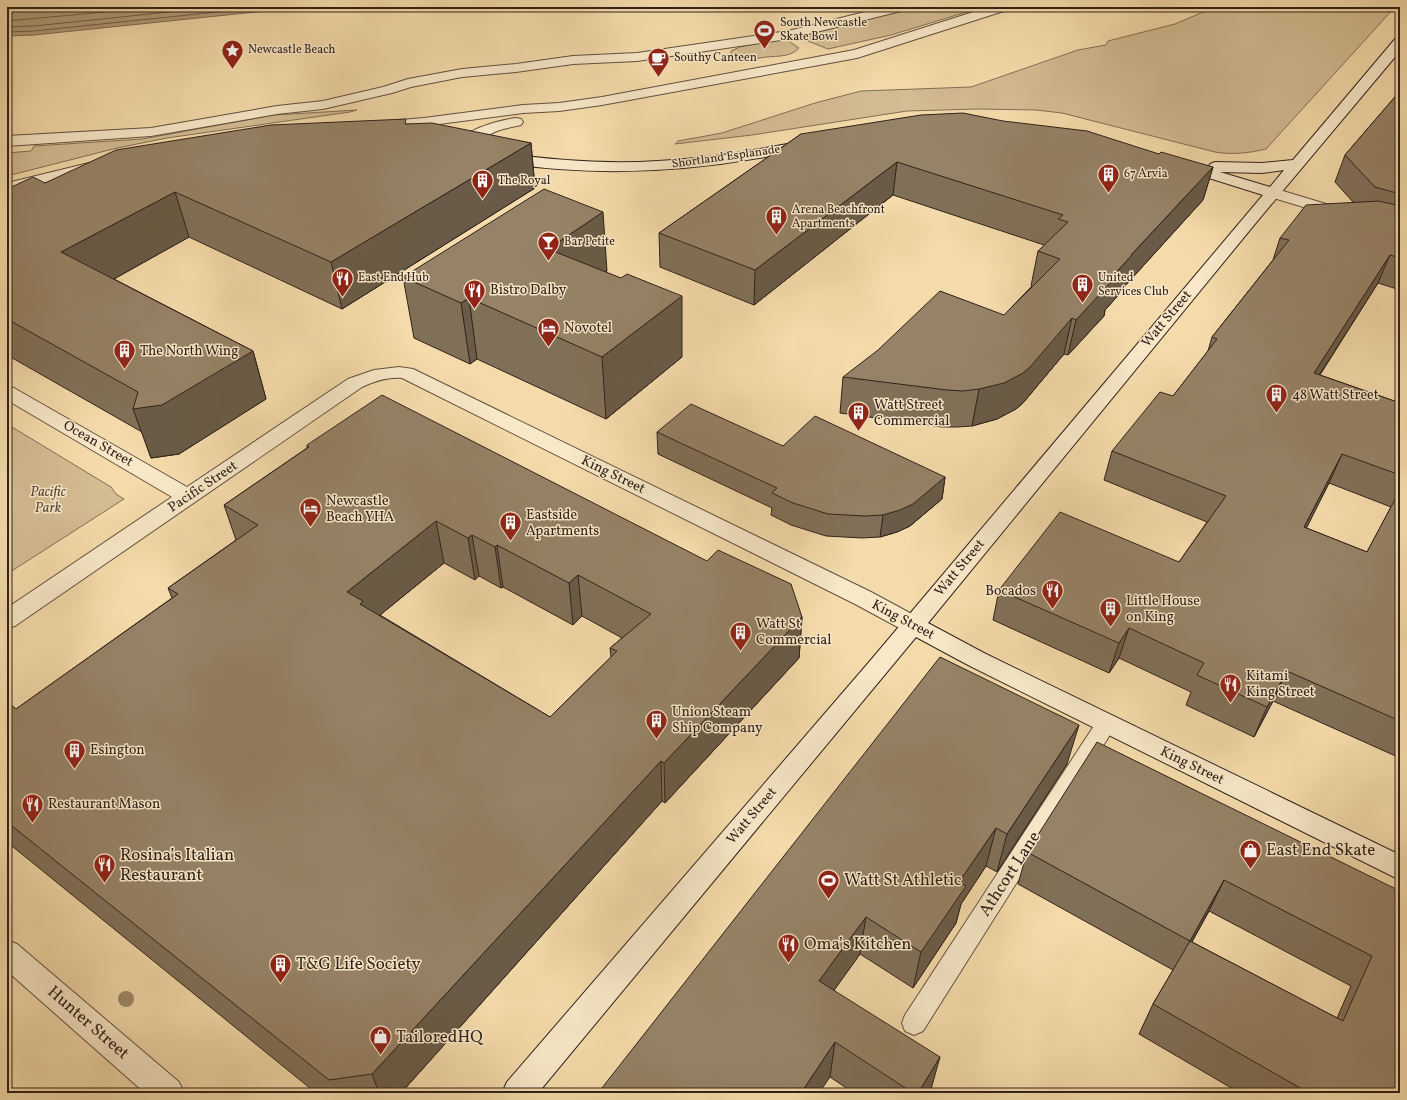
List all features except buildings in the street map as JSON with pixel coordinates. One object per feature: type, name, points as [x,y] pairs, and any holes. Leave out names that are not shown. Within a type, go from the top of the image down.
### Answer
[{"type":"street","points":[[7,141],[151,132],[277,110],[323,105],[387,90],[408,83],[462,73],[516,68],[574,60],[637,57],[788,35],[900,7]]},
{"type":"street","points":[[362,127],[447,119],[523,109],[559,107],[602,101],[857,54],[1002,7]]},
{"type":"street","name":"Watt Street","points":[[518,1093],[913,625],[1272,193],[1400,42]]},
{"type":"street","points":[[459,149],[480,132],[494,126],[655,97]]},
{"type":"street","name":"Shortland Esplanade","points":[[488,155],[526,162],[584,167],[644,167],[698,162],[820,144]]},
{"type":"street","points":[[1298,164],[1262,168],[1175,163],[1354,217]]},
{"type":"street","points":[[7,188],[108,164]]},
{"type":"street","name":"Pacific Street","points":[[7,620],[355,383],[378,373],[392,371],[406,373]]},
{"type":"street","name":"King Street","points":[[406,373],[863,598],[976,659],[1400,868]]},
{"type":"street","name":"Ocean Street","points":[[7,392],[188,497]]},
{"type":"street","name":"Hunter Street","points":[[7,953],[168,1093]]},
{"type":"lane","name":"Athcort Lane","points":[[914,1024],[1106,724]]},
{"type":"green space","points":[[913,7],[983,7],[891,35],[828,49],[795,36]]},
{"type":"green space","points":[[1219,7],[1395,7],[1266,149],[1247,152],[1222,153],[1062,113],[1036,110],[977,109],[907,111],[752,135],[675,144],[678,141],[722,133],[815,103],[861,91],[971,87],[1078,50],[1106,45],[1108,41],[1175,24]]},
{"type":"green space","name":"South Newcastle Skate Bowl","points":[[774,40],[787,40],[799,48],[791,54],[744,61],[731,54],[731,51],[740,47]]},
{"type":"green space","points":[[357,110],[167,138],[117,148],[7,176],[7,153],[31,151],[34,146],[142,139],[274,115]]},
{"type":"green space","name":"Pacific Park","points":[[7,424],[111,487],[116,494],[124,499],[7,574]]},
{"type":"water","points":[[7,7],[304,7],[34,35],[7,36]]},
{"type":"place","name":"South Newcastle Skate Bowl","points":[[765,50]]},
{"type":"place","name":"Newcastle Beach","points":[[232,70]]},
{"type":"place","name":"Southy Canteen","points":[[659,78]]},
{"type":"place","name":"67 Arvia","points":[[1108,194]]},
{"type":"place","name":"The Royal","points":[[483,200]]},
{"type":"place","name":"Arena Beachfront Apartments","points":[[776,236]]},
{"type":"place","name":"Bar Petite","points":[[548,262]]},
{"type":"place","name":"East End Hub","points":[[343,298]]},
{"type":"place","name":"United Services Club","points":[[1083,304]]},
{"type":"place","name":"Bistro Dalby","points":[[475,310]]},
{"type":"place","name":"Novotel","points":[[549,348]]},
{"type":"place","name":"The North Wing","points":[[124,370]]},
{"type":"place","name":"48 Watt Street","points":[[1276,414]]},
{"type":"place","name":"Watt Street Commercial","points":[[859,432]]},
{"type":"place","name":"Newcastle Beach YHA","points":[[310,528]]},
{"type":"place","name":"Eastside Apartments","points":[[510,542]]},
{"type":"place","name":"Bocados","points":[[1052,610]]},
{"type":"place","name":"Little House on King","points":[[1111,628]]},
{"type":"place","name":"Watt St Commercial","points":[[740,652]]},
{"type":"place","name":"Kitami King Street","points":[[1230,704]]},
{"type":"place","name":"Union Steam Ship Company","points":[[656,740]]},
{"type":"place","name":"Esington","points":[[74,770]]},
{"type":"place","name":"Restaurant Mason","points":[[32,824]]},
{"type":"place","name":"East End Skate","points":[[1250,870]]},
{"type":"place","name":"Rosina’s Italian Restaurant","points":[[104,884]]},
{"type":"place","name":"Watt St Athletic","points":[[828,900]]},
{"type":"place","name":"Oma’s Kitchen","points":[[789,964]]},
{"type":"place","name":"T&G Life Society","points":[[280,984]]},
{"type":"place","name":"TailoredHQ","points":[[381,1056]]}]
